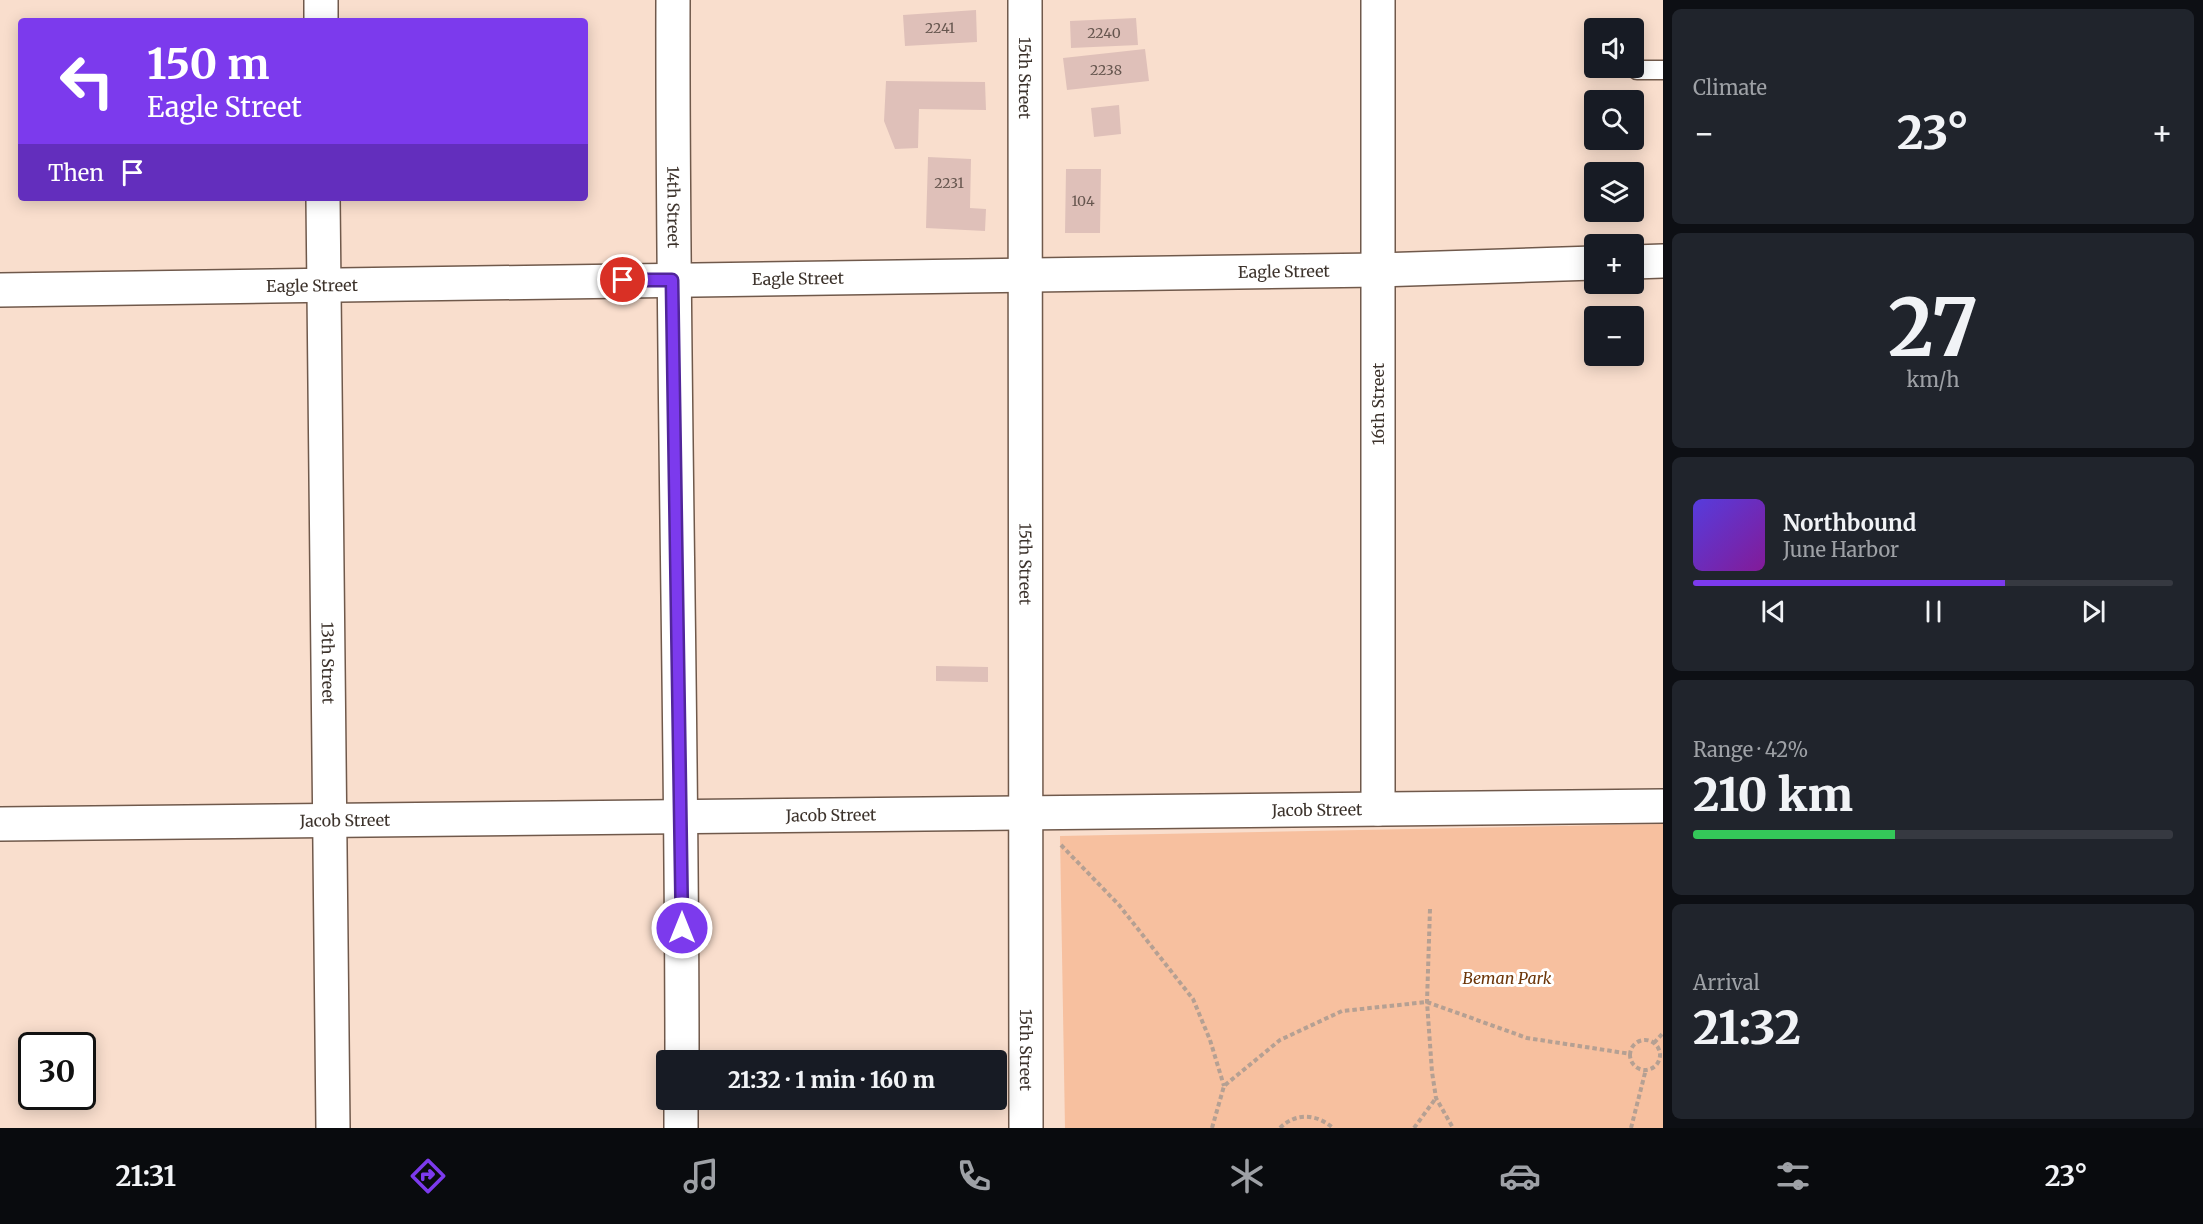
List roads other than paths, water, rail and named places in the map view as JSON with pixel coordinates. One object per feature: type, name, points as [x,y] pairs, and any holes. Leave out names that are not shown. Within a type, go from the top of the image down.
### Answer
[{"type":"street","points":[[321,0],[321,18]]},
{"type":"street","name":"14th Street","points":[[673,0],[672,280],[682,817],[681,1050]]},
{"type":"street","name":"15th Street","points":[[1026,0],[1024,273],[1026,1128]]},
{"type":"street","name":"16th Street","points":[[1378,0],[1378,809]]},
{"type":"street","name":"13th Street","points":[[323,201],[333,1128]]},
{"type":"street","points":[[1644,262],[1663,261]]},
{"type":"street","name":"Eagle Street","points":[[0,290],[1024,273],[1378,270],[1584,264]]},
{"type":"street","name":"Jacob Street","points":[[0,824],[1663,806]]},
{"type":"street","points":[[681,1110],[681,1128]]},
{"type":"lane","points":[[1644,70],[1663,70]]},
{"type":"park label","name":"Beman Park","points":[[1507,978]]}]
